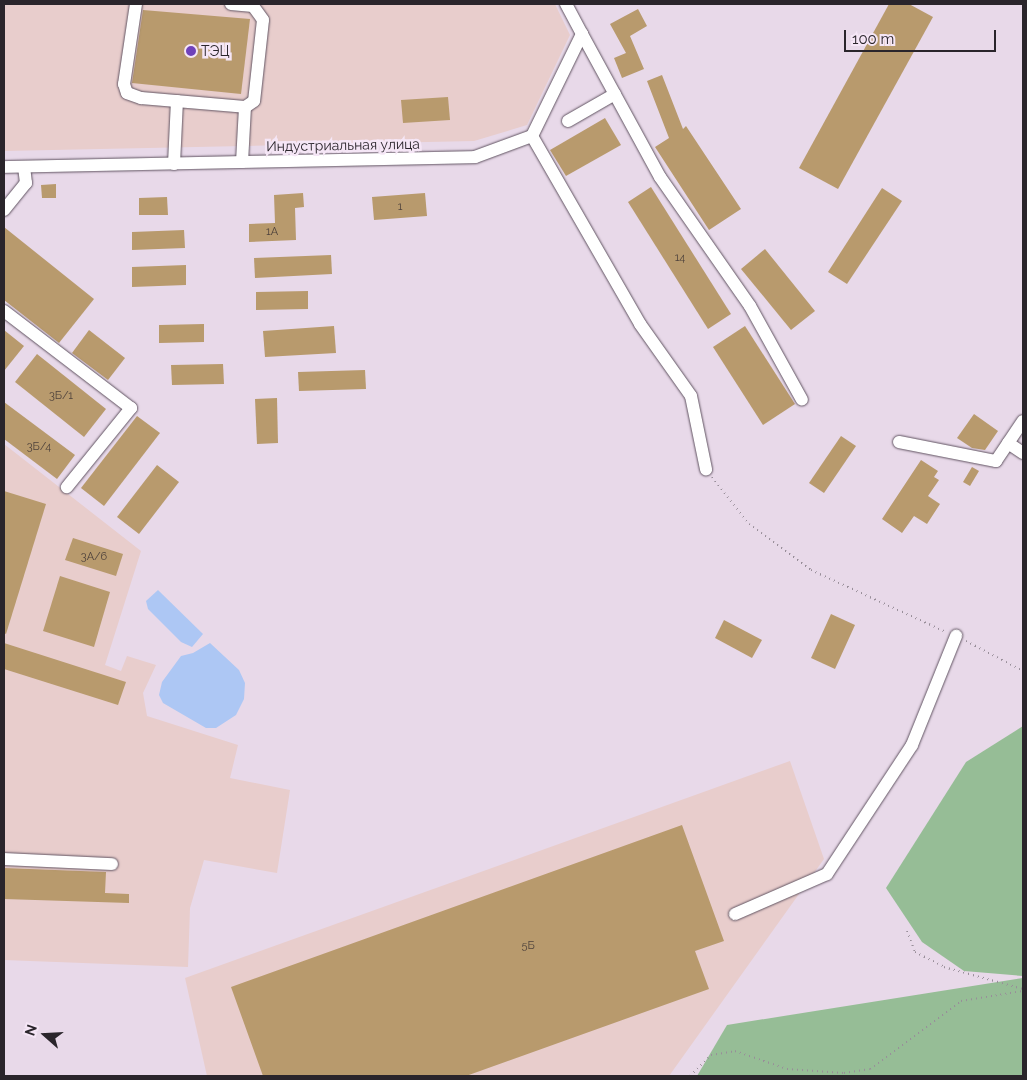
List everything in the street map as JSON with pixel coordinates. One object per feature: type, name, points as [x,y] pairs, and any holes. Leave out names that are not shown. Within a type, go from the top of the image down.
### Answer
[{"type":"street","points":[[136,4],[124,84],[127,93],[141,98],[245,107],[254,101],[263,20],[253,6],[231,4]]},
{"type":"street","points":[[566,4],[660,177],[750,306],[802,400]]},
{"type":"street","points":[[582,34],[532,136],[640,324],[691,396],[706,469]]},
{"type":"street","points":[[568,121],[615,94]]},
{"type":"street","points":[[174,164],[177,101]]},
{"type":"street","points":[[242,162],[245,107]]},
{"type":"street","name":"Индустриальная улица","points":[[4,168],[475,157],[532,136]]},
{"type":"street","points":[[4,163],[4,168]]},
{"type":"street","points":[[4,210],[26,183],[24,167]]},
{"type":"street","points":[[4,311],[130,408],[67,487]]},
{"type":"street","points":[[899,442],[996,461],[1023,420]]},
{"type":"street","points":[[1008,443],[1023,453]]},
{"type":"street","points":[[735,914],[827,874],[912,746],[956,636]]},
{"type":"street","points":[[4,859],[112,864]]},
{"type":"path","points":[[706,469],[749,524],[811,570],[956,636],[1023,671]]},
{"type":"path","points":[[907,931],[915,952],[944,967],[1023,990]]},
{"type":"path","points":[[690,1076],[711,1055],[735,1052],[787,1069],[844,1073],[870,1069],[962,1001],[1023,990]]},
{"type":"shaded area","points":[[4,4],[555,4],[570,35],[527,125],[474,141],[4,151]]},
{"type":"shaded area","points":[[4,444],[141,551],[105,665],[121,671],[127,656],[156,665],[143,693],[147,716],[238,745],[230,778],[290,790],[277,873],[204,860],[190,908],[188,967],[4,960]]},
{"type":"shaded area","points":[[790,761],[824,859],[669,1076],[207,1076],[185,978]]},
{"type":"green space","points":[[1023,726],[1023,976],[964,971],[922,942],[886,888],[966,762]]},
{"type":"green space","points":[[1023,978],[1023,1076],[697,1076],[727,1025]]},
{"type":"water","points":[[158,590],[203,634],[192,647],[181,642],[148,609],[146,601]]},
{"type":"water","points":[[210,643],[239,670],[245,683],[244,699],[236,715],[216,728],[206,728],[163,703],[159,695],[162,682],[181,656],[193,653]]},
{"type":"building","points":[[889,4],[909,4],[933,17],[838,189],[799,168]]},
{"type":"building","points":[[638,9],[647,26],[630,36],[644,69],[622,78],[614,58],[626,53],[610,24]]},
{"type":"building","name":"ТЭЦ","points":[[143,10],[250,19],[241,94],[132,83]]},
{"type":"building","points":[[662,75],[683,129],[686,126],[741,209],[709,230],[655,147],[669,138],[647,81]]},
{"type":"building","points":[[448,97],[450,120],[403,123],[401,100]]},
{"type":"building","points":[[605,118],[621,145],[566,176],[550,150]]},
{"type":"building","points":[[56,184],[56,198],[42,198],[41,185]]},
{"type":"building","points":[[651,187],[731,314],[708,329],[628,202]]},
{"type":"building","points":[[882,188],[902,201],[847,284],[828,272]]},
{"type":"building","points":[[303,193],[304,207],[295,208],[296,240],[249,242],[249,224],[275,223],[274,195]]},
{"type":"building","points":[[425,193],[427,216],[374,220],[372,197]]},
{"type":"building","points":[[167,197],[168,215],[139,215],[139,198]]},
{"type":"building","points":[[4,227],[94,299],[59,343],[4,300]]},
{"type":"building","points":[[184,230],[185,248],[132,250],[132,232]]},
{"type":"building","points":[[765,249],[815,311],[791,330],[741,269]]},
{"type":"building","points":[[331,255],[332,274],[255,278],[254,258]]},
{"type":"building","points":[[186,265],[186,285],[132,287],[132,267]]},
{"type":"building","points":[[308,291],[308,309],[256,310],[256,292]]},
{"type":"building","points":[[204,324],[204,342],[159,343],[159,325]]},
{"type":"building","points":[[334,326],[336,353],[265,357],[263,331]]},
{"type":"building","points":[[745,326],[795,404],[763,425],[713,347]]},
{"type":"building","points":[[4,330],[24,346],[4,371]]},
{"type":"building","points":[[89,330],[125,358],[108,380],[72,353]]},
{"type":"building","points":[[37,354],[106,409],[84,437],[15,382]]},
{"type":"building","points":[[223,364],[224,384],[172,385],[171,365]]},
{"type":"building","points":[[365,370],[366,389],[299,391],[298,372]]},
{"type":"building","points":[[277,398],[278,443],[257,444],[255,399]]},
{"type":"building","points":[[4,402],[75,455],[57,479],[4,439]]},
{"type":"building","points":[[974,414],[998,431],[985,450],[972,448],[957,438]]},
{"type":"building","points":[[137,416],[160,433],[104,506],[81,488]]},
{"type":"building","points":[[841,436],[856,446],[824,493],[809,483]]},
{"type":"building","points":[[921,460],[938,471],[934,477],[939,480],[928,496],[940,504],[927,524],[914,516],[902,533],[882,519]]},
{"type":"building","points":[[157,465],[179,482],[139,534],[117,517]]},
{"type":"building","points":[[972,467],[979,471],[970,486],[963,482]]},
{"type":"building","points":[[4,491],[46,504],[6,634],[4,633]]},
{"type":"building","points":[[73,538],[123,554],[116,576],[65,560]]},
{"type":"building","points":[[60,576],[110,592],[94,647],[43,631]]},
{"type":"building","points":[[831,614],[855,625],[835,669],[811,658]]},
{"type":"building","points":[[724,620],[762,640],[752,658],[715,638]]},
{"type":"building","points":[[4,643],[126,682],[118,705],[4,669]]},
{"type":"building","points":[[682,825],[724,941],[695,951],[709,989],[466,1076],[263,1076],[231,987]]},
{"type":"building","points":[[4,868],[106,872],[105,893],[129,894],[129,903],[4,899]]},
{"type":"place","name":"ТЭЦ","points":[[191,51]]}]
